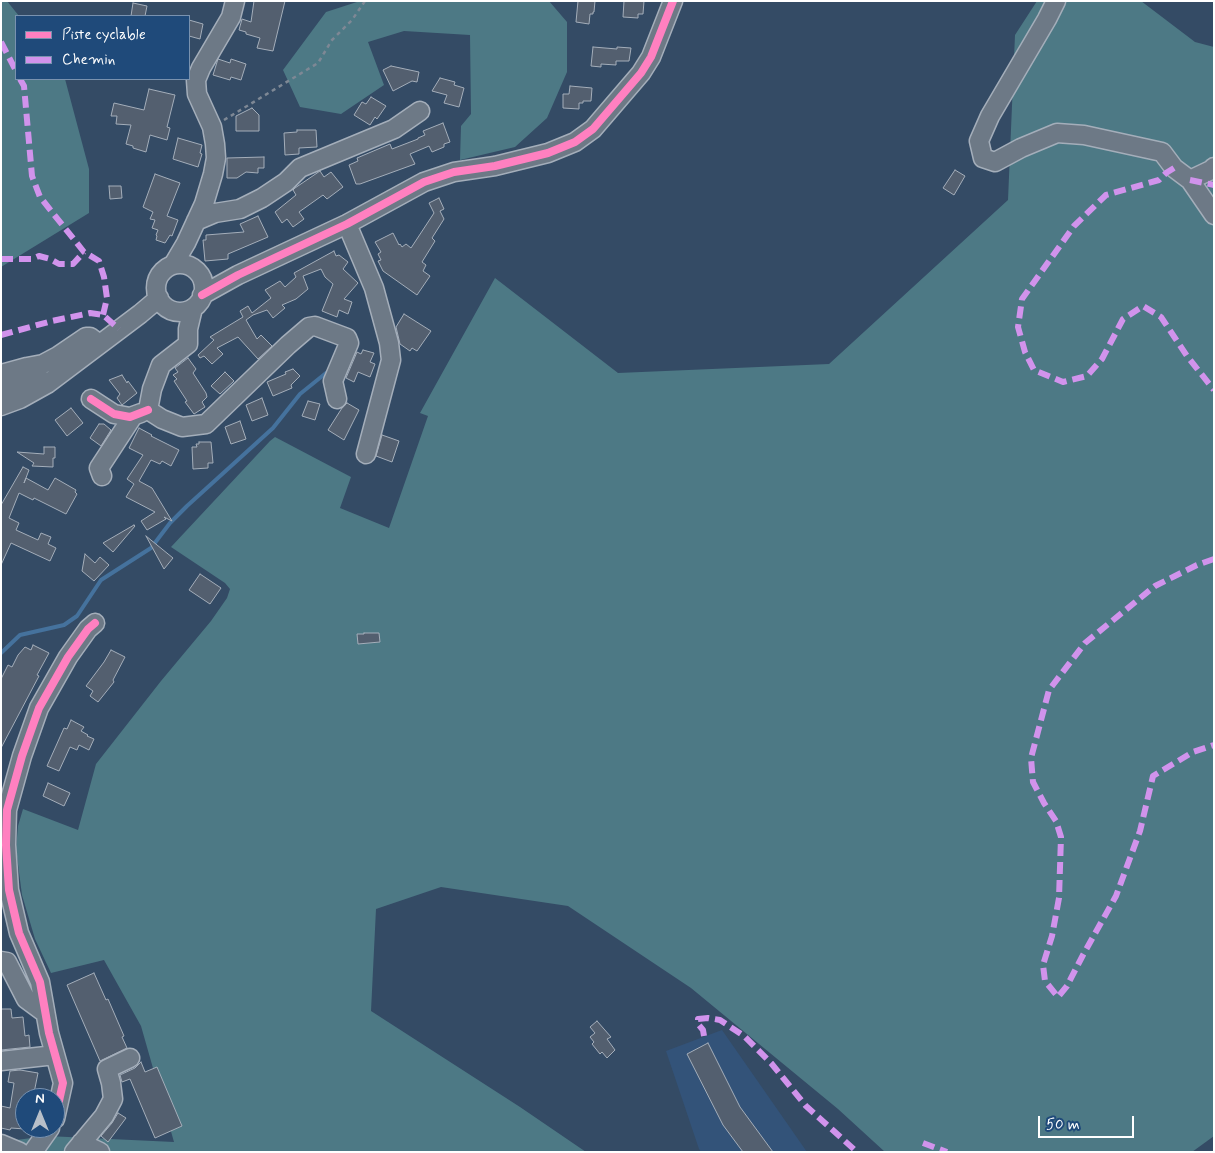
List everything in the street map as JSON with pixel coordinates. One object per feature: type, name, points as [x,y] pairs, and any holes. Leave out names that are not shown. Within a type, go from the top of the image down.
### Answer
[{"type":"street","points":[[235,1],[231,17],[196,80],[197,94],[212,127],[216,158],[204,204],[186,243],[187,269],[204,288],[186,306],[166,307],[158,298],[156,291],[158,278],[167,268],[187,269],[214,277],[238,275]]},
{"type":"street","points":[[140,314],[186,306],[238,275],[347,224],[424,182],[439,176],[514,162],[548,153],[575,142],[593,129],[641,73],[651,57],[673,1]]},
{"type":"street","points":[[1056,1],[1048,20],[990,116],[979,141],[983,158],[995,162],[1021,148],[1057,133],[1084,135],[1162,152],[1174,168],[1190,180],[1214,216]]},
{"type":"street","points":[[196,221],[214,213],[240,209],[286,182],[300,168],[394,129],[420,111]]},
{"type":"street","points":[[1190,180],[1214,168]]},
{"type":"street","points":[[347,224],[374,288],[389,343],[390,360],[366,454]]},
{"type":"street","points":[[1,406],[20,399],[47,384],[140,314],[158,298]]},
{"type":"street","points":[[102,476],[99,468],[141,413],[161,365],[188,344],[186,306]]},
{"type":"street","points":[[90,399],[114,414],[130,418],[141,413],[182,427],[206,424],[288,345],[309,327],[314,326],[347,338],[349,342],[333,381],[337,399]]},
{"type":"street","points":[[1,374],[43,364],[86,337],[94,340],[97,346]]},
{"type":"street","points":[[1,387],[37,379],[47,384]]},
{"type":"street","points":[[62,1088],[63,1083],[49,1033],[40,982],[19,933],[9,890],[6,845],[7,810],[22,756],[39,708],[68,657],[88,628],[95,623]]},
{"type":"street","points":[[1,961],[6,962],[26,999],[45,1013]]},
{"type":"street","points":[[1,1061],[55,1055]]},
{"type":"street","points":[[77,1148],[104,1116],[113,1099],[111,1083],[106,1069],[130,1058]]},
{"type":"street","points":[[33,1152],[43,1138]]},
{"type":"street","points":[[1,1144],[20,1152]]},
{"type":"street","points":[[77,1148],[100,1152]]},
{"type":"path","points":[[212,127],[318,63],[332,40],[352,20],[365,1]]},
{"type":"shaded area","points":[[722,1030],[807,1152],[701,1152],[666,1051]]},
{"type":"green space","points":[[1,1],[7,1],[18,15],[15,15],[15,80],[65,80],[89,169],[89,213],[1,267]]},
{"type":"green space","points":[[360,1],[549,1],[567,22],[567,72],[547,118],[515,147],[460,160],[461,126],[471,114],[470,35],[404,31],[368,42],[384,85],[341,114],[300,107],[283,70],[326,12]]},
{"type":"green space","points":[[1037,1],[1141,1],[1195,42],[1214,47],[1214,1136],[1192,1152],[885,1152],[838,1109],[691,988],[568,906],[441,887],[376,909],[371,1011],[586,1152],[1,1152],[1,1142],[32,1138],[65,1137],[174,1142],[141,1026],[104,960],[51,973],[35,939],[22,895],[16,849],[18,826],[23,809],[78,830],[96,764],[211,621],[227,598],[230,589],[225,583],[171,547],[275,437],[351,477],[340,508],[389,528],[428,416],[420,413],[495,278],[618,373],[829,364],[1008,200],[1015,35]]},
{"type":"building","points":[[254,1],[285,1],[273,51],[257,48],[260,38],[239,30],[242,19],[251,22]]},
{"type":"building","points":[[578,1],[595,1],[594,12],[590,14],[589,24],[576,22]]},
{"type":"building","points":[[624,1],[644,1],[643,14],[638,14],[638,18],[623,17]]},
{"type":"building","points":[[133,3],[147,6],[145,15],[131,15]]},
{"type":"building","points":[[190,20],[203,24],[200,39],[190,36]]},
{"type":"building","points":[[593,47],[631,48],[629,61],[616,61],[616,65],[601,64],[601,67],[591,66]]},
{"type":"building","points":[[218,59],[230,63],[231,59],[246,64],[241,80],[231,77],[230,80],[213,75]]},
{"type":"building","points":[[391,66],[419,72],[417,82],[412,81],[393,91],[383,70]]},
{"type":"building","points":[[440,78],[455,82],[454,85],[464,88],[459,107],[444,103],[447,95],[432,91]]},
{"type":"building","points":[[570,86],[592,88],[591,101],[579,103],[579,109],[563,108],[563,94],[569,94]]},
{"type":"building","points":[[149,89],[175,95],[167,127],[170,128],[167,140],[150,135],[146,152],[126,144],[131,125],[116,124],[117,116],[111,116],[114,103],[144,110]]},
{"type":"building","points":[[371,97],[386,106],[370,125],[354,115],[362,102],[366,104]]},
{"type":"building","points":[[252,108],[259,115],[259,131],[236,131],[236,116]]},
{"type":"building","points":[[443,123],[450,142],[444,144],[444,147],[432,152],[429,146],[410,154],[415,164],[356,184],[349,165],[358,161],[357,158],[390,144],[392,149],[418,139],[425,135],[423,131]]},
{"type":"building","points":[[297,130],[316,130],[317,147],[299,148],[299,154],[285,155],[284,133],[297,132]]},
{"type":"building","points":[[178,138],[202,145],[200,153],[202,154],[198,167],[173,159]]},
{"type":"building","points":[[264,157],[264,168],[258,168],[258,173],[246,172],[237,178],[227,178],[227,158]]},
{"type":"building","points":[[955,170],[965,176],[954,195],[943,188]]},
{"type":"building","points":[[320,171],[324,177],[331,172],[343,187],[327,199],[323,195],[299,212],[304,219],[293,227],[287,219],[282,223],[275,212],[296,195],[293,190],[295,188]]},
{"type":"building","points":[[155,174],[180,183],[167,216],[178,220],[172,236],[170,235],[165,243],[156,240],[158,230],[152,228],[155,220],[150,219],[153,212],[143,207]]},
{"type":"building","points":[[109,186],[121,186],[122,198],[110,199]]},
{"type":"building","points":[[439,198],[444,209],[440,211],[444,219],[432,238],[435,241],[422,262],[426,265],[423,271],[430,276],[417,295],[383,271],[378,261],[381,260],[378,254],[381,252],[375,242],[393,233],[399,245],[402,247],[406,244],[411,248],[434,213],[429,203]]},
{"type":"building","points":[[258,216],[268,237],[228,254],[228,259],[205,261],[203,240],[206,240],[206,235],[244,232],[240,224]]},
{"type":"building","points":[[334,251],[336,256],[339,255],[348,262],[343,269],[358,283],[344,299],[352,302],[348,314],[339,310],[337,317],[322,311],[333,284],[325,277],[321,269],[303,276],[308,289],[296,299],[282,305],[285,308],[273,318],[267,310],[253,315],[246,320],[257,339],[261,335],[272,346],[258,359],[238,337],[217,348],[223,354],[212,364],[204,356],[200,358],[198,355],[214,340],[210,337],[243,317],[240,311],[248,306],[252,313],[271,298],[265,290],[280,281],[285,287],[296,277],[294,273]]},
{"type":"building","points":[[404,314],[431,331],[417,351],[412,348],[410,351],[400,344],[396,327]]},
{"type":"building","points":[[363,350],[374,353],[370,362],[375,364],[370,377],[358,372],[354,382],[346,378],[357,352],[361,354]]},
{"type":"building","points":[[188,358],[196,369],[193,373],[207,397],[202,402],[205,407],[194,414],[185,402],[187,401],[174,381],[177,379],[173,375],[178,372],[175,368]]},
{"type":"building","points":[[293,369],[300,376],[291,385],[292,388],[273,396],[267,382]]},
{"type":"building","points":[[225,372],[234,381],[220,394],[211,386]]},
{"type":"building","points":[[122,375],[137,393],[122,405],[117,398],[120,394],[109,380]]},
{"type":"building","points":[[262,398],[268,415],[252,421],[246,405]]},
{"type":"building","points":[[308,401],[320,404],[315,420],[302,416]]},
{"type":"building","points":[[347,403],[359,410],[344,440],[328,430]]},
{"type":"building","points":[[71,408],[83,423],[67,436],[55,420]]},
{"type":"building","points":[[240,421],[246,439],[231,444],[225,427]]},
{"type":"building","points":[[99,424],[104,424],[111,430],[101,446],[90,438]]},
{"type":"building","points":[[139,428],[179,450],[171,466],[162,461],[160,464],[151,460],[139,481],[152,488],[172,521],[164,517],[166,519],[147,530],[141,521],[155,512],[126,497],[134,484],[127,479],[143,455],[129,448]]},
{"type":"building","points":[[382,435],[399,441],[392,462],[376,456]]},
{"type":"building","points":[[199,442],[211,442],[213,463],[208,463],[208,468],[193,469],[192,447],[197,447],[196,444],[199,444]]},
{"type":"building","points":[[44,447],[55,447],[53,467],[32,466],[34,463],[17,452],[44,454]]},
{"type":"building","points":[[23,467],[29,470],[24,483],[26,478],[48,490],[55,478],[76,490],[77,494],[66,514],[34,498],[33,500],[19,493],[9,518],[19,523],[16,530],[38,540],[41,533],[51,537],[48,544],[56,548],[50,561],[11,543],[1,565],[1,505]]},
{"type":"building","points":[[134,525],[113,552],[103,543]]},
{"type":"building","points":[[146,536],[173,558],[164,569]]},
{"type":"building","points":[[85,554],[95,563],[100,557],[109,565],[94,581],[82,571]]},
{"type":"building","points":[[200,574],[221,588],[210,604],[189,590]]},
{"type":"building","points":[[379,633],[380,642],[358,644],[357,634]]},
{"type":"building","points":[[33,645],[49,653],[1,748],[1,679],[8,665],[12,667],[18,655],[25,647],[31,650]]},
{"type":"building","points":[[111,650],[125,657],[113,680],[114,682],[98,702],[90,696],[93,691],[86,686]]},
{"type":"building","points":[[71,720],[84,727],[81,731],[94,739],[89,750],[79,745],[77,750],[70,747],[59,771],[47,766],[64,728],[67,729]]},
{"type":"building","points":[[48,783],[70,793],[64,806],[43,796]]},
{"type":"building","points":[[94,973],[106,1000],[108,999],[124,1036],[122,1037],[127,1048],[100,1061],[67,985]]},
{"type":"building","points":[[1,1009],[11,1009],[12,1018],[23,1017],[25,1036],[29,1035],[30,1047],[1,1050]]},
{"type":"building","points":[[597,1021],[611,1037],[607,1039],[615,1050],[607,1058],[602,1052],[600,1054],[592,1044],[594,1042],[590,1037],[595,1033],[590,1027]]},
{"type":"building","points":[[708,1043],[740,1107],[773,1152],[743,1152],[723,1125],[687,1054]]},
{"type":"building","points":[[141,1062],[145,1072],[157,1067],[182,1126],[155,1138],[130,1079],[122,1082],[120,1075],[135,1068]]},
{"type":"building","points":[[20,1070],[38,1073],[35,1088],[15,1088],[15,1128],[11,1128],[10,1130],[1,1128],[1,1106],[10,1108],[14,1083],[8,1082],[10,1071]]},
{"type":"building","points":[[118,1113],[126,1118],[108,1142],[101,1136]]},
{"type":"waterway","points":[[1,653],[20,635],[64,625],[77,616],[101,580],[151,548],[170,523],[187,506],[273,428],[300,394],[331,369]]},
{"type":"marked path","points":[[1,42],[15,69]]},
{"type":"marked path","points":[[21,80],[24,86],[32,176],[40,197],[84,252],[99,261],[104,277],[107,298],[103,315]]},
{"type":"marked path","points":[[1174,168],[1159,180],[1106,195],[1074,226],[1022,299],[1018,327],[1025,352],[1034,370],[1063,382],[1087,376],[1102,359],[1123,319],[1143,306],[1161,317],[1187,356],[1214,390]]},
{"type":"marked path","points":[[1190,180],[1214,185]]},
{"type":"marked path","points":[[1,259],[32,259],[39,256],[59,264],[73,264],[84,252]]},
{"type":"marked path","points":[[1,335],[90,313],[103,315],[119,329]]},
{"type":"marked path","points":[[1214,559],[1197,565],[1155,586],[1085,643],[1049,690],[1031,758],[1033,782],[1056,821],[1061,837],[1059,898],[1052,936],[1043,965],[1045,981],[1058,997],[1067,986],[1116,896],[1140,831],[1153,776],[1193,752],[1214,745]]},
{"type":"marked path","points":[[704,1036],[703,1030],[698,1024],[698,1019],[720,1020],[744,1036],[771,1063],[806,1106],[857,1152]]},
{"type":"marked path","points":[[923,1143],[947,1152]]},
{"type":"cycle path","points":[[202,295],[238,275],[347,224],[424,182],[454,172],[495,166],[548,153],[575,142],[593,129],[641,73],[651,57],[673,1]]},
{"type":"cycle path","points":[[91,399],[114,414],[130,417],[148,410]]},
{"type":"cycle path","points":[[62,1088],[63,1083],[49,1033],[40,982],[19,933],[9,890],[6,845],[7,810],[22,756],[39,708],[68,657],[88,629],[95,623]]}]
